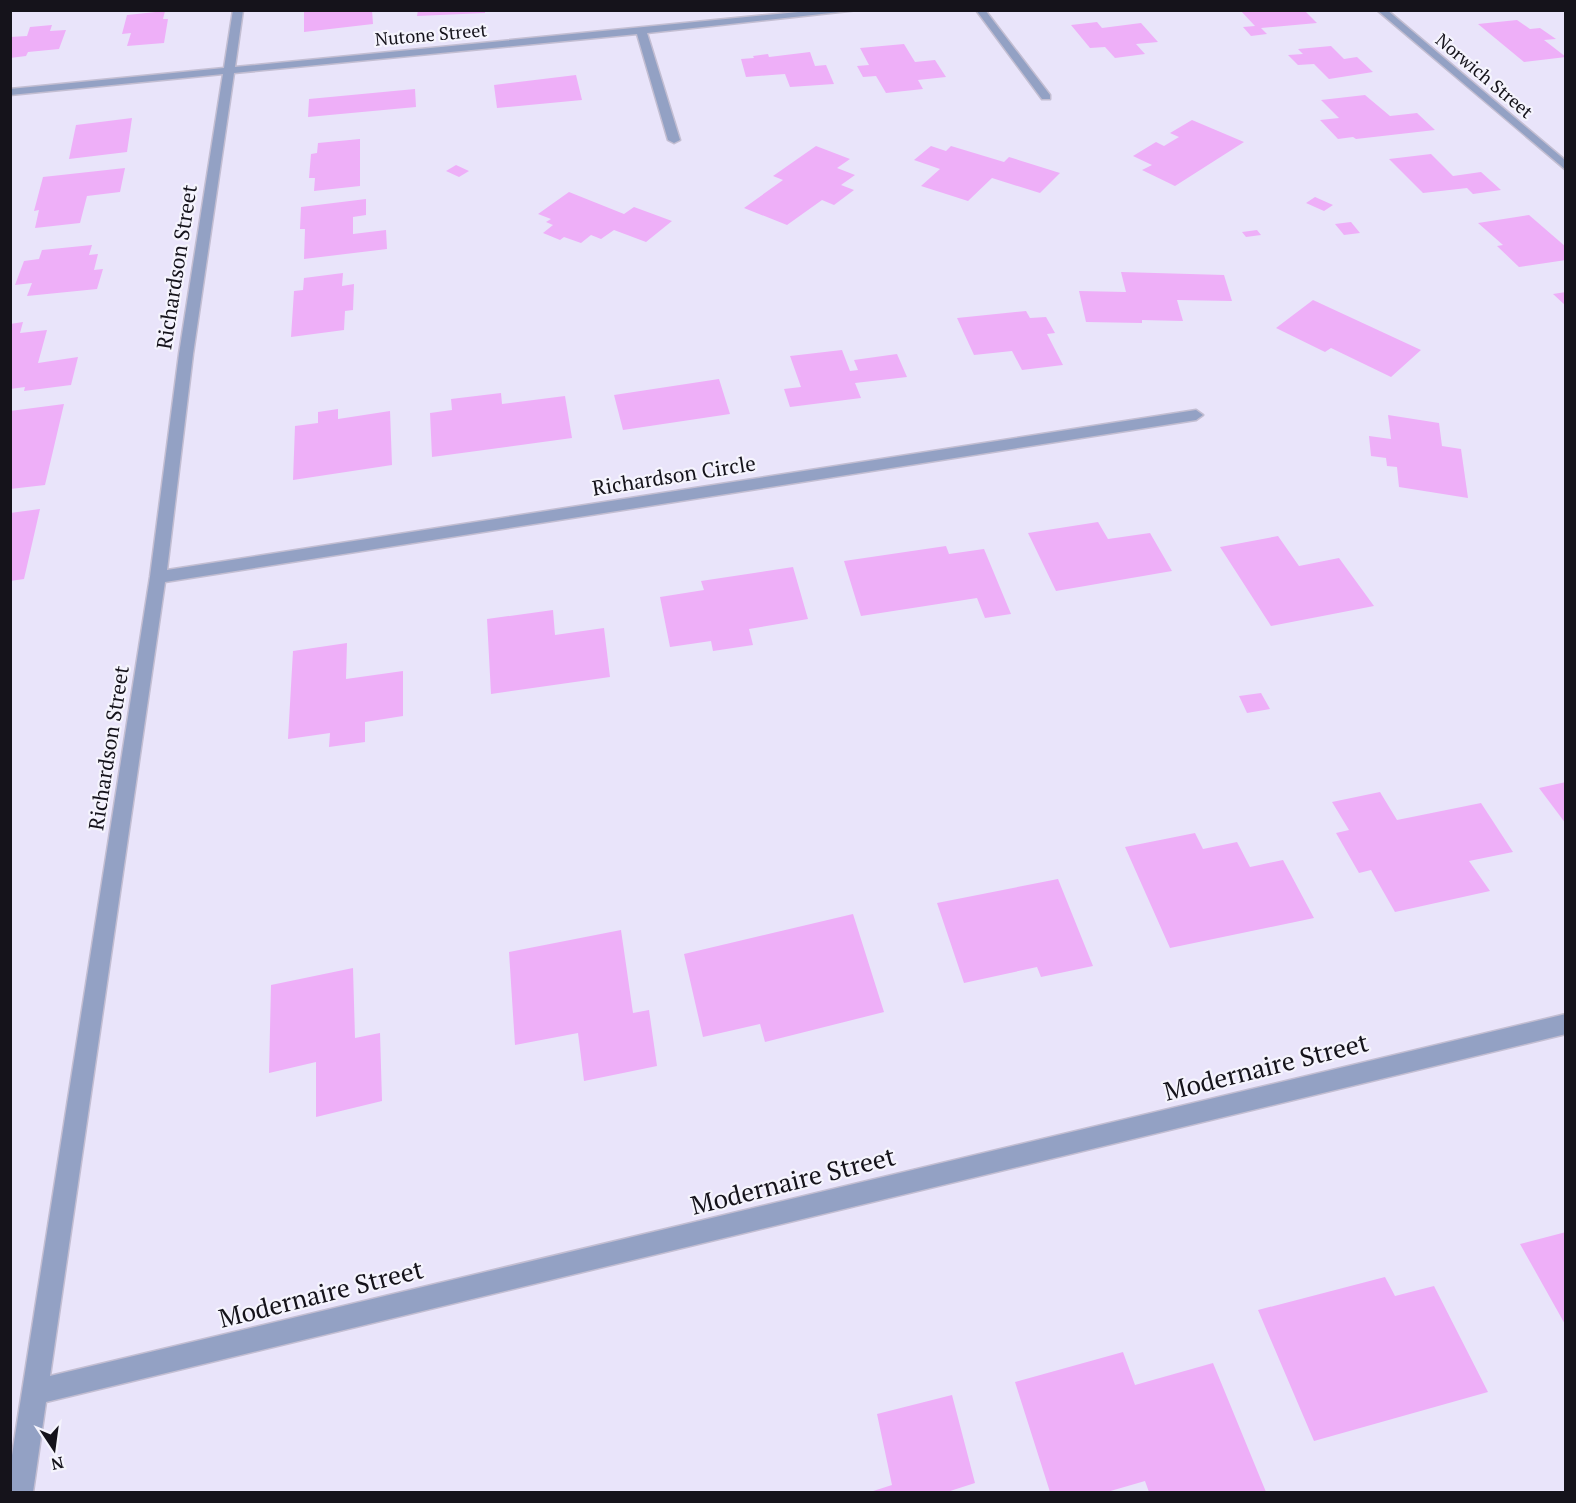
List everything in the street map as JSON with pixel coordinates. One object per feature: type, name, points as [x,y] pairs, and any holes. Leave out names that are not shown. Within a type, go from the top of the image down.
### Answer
[{"type":"street","name":"Richardson Street","points":[[20,1492],[158,577],[186,354],[238,10]]},
{"type":"street","name":"Nutone Street","points":[[10,92],[854,10]]},
{"type":"street","points":[[980,10],[1046,97]]},
{"type":"street","name":"Norwich Street","points":[[1381,10],[1566,167]]},
{"type":"street","points":[[641,31],[674,140]]},
{"type":"street","name":"Richardson Circle","points":[[158,577],[1196,415]]},
{"type":"street","name":"Modernaire Street","points":[[35,1392],[1566,1024]]},
{"type":"building","points":[[372,10],[373,24],[304,32],[304,11]]},
{"type":"building","points":[[418,10],[485,10],[485,13],[417,16]]},
{"type":"building","points":[[1240,10],[1304,10],[1317,23],[1261,28],[1267,34],[1251,36],[1243,27],[1255,26]]},
{"type":"building","points":[[165,11],[163,19],[168,19],[164,43],[127,46],[131,33],[122,34],[127,15]]},
{"type":"building","points":[[1517,20],[1530,29],[1540,28],[1556,39],[1544,40],[1566,57],[1524,62],[1478,24]]},
{"type":"building","points":[[1097,22],[1102,28],[1141,23],[1158,42],[1136,44],[1145,54],[1115,58],[1105,47],[1090,48],[1071,25]]},
{"type":"building","points":[[52,25],[50,31],[66,30],[59,49],[28,52],[26,56],[10,58],[10,37],[27,36],[30,27]]},
{"type":"building","points":[[904,44],[915,62],[935,60],[946,77],[918,80],[923,89],[886,93],[876,76],[863,77],[857,66],[869,65],[860,48]]},
{"type":"building","points":[[1331,46],[1344,59],[1357,57],[1373,72],[1329,79],[1314,64],[1298,65],[1288,55],[1303,54],[1298,49]]},
{"type":"building","points":[[810,52],[815,66],[826,65],[834,84],[790,87],[785,74],[746,77],[741,59],[768,54],[769,57]]},
{"type":"building","points":[[576,75],[582,100],[497,108],[494,85]]},
{"type":"building","points":[[415,89],[416,107],[308,117],[309,99]]},
{"type":"building","points":[[1365,95],[1390,116],[1417,113],[1435,130],[1338,139],[1320,120],[1339,118],[1321,100]]},
{"type":"building","points":[[132,118],[127,152],[69,159],[76,125]]},
{"type":"building","points":[[1192,120],[1244,142],[1175,186],[1142,170],[1152,165],[1133,156],[1156,142],[1164,146],[1179,137],[1170,133]]},
{"type":"building","points":[[360,139],[360,186],[314,191],[315,178],[309,178],[311,154],[317,153],[318,143]]},
{"type":"building","points":[[816,146],[850,159],[837,168],[855,175],[841,185],[854,190],[834,205],[822,200],[787,225],[744,208],[783,180],[773,176]]},
{"type":"building","points":[[931,146],[946,151],[951,146],[1004,162],[1009,157],[1060,173],[1040,193],[992,178],[968,201],[921,186],[940,169],[914,160]]},
{"type":"building","points":[[1431,154],[1453,176],[1481,172],[1501,190],[1473,194],[1467,188],[1423,193],[1389,159]]},
{"type":"building","points":[[456,165],[469,171],[459,177],[446,171]]},
{"type":"building","points":[[125,168],[120,192],[87,196],[80,223],[35,228],[39,210],[34,211],[43,177]]},
{"type":"building","points":[[569,192],[624,214],[634,207],[672,221],[646,242],[614,230],[601,239],[591,235],[581,243],[564,237],[560,240],[543,233],[553,225],[546,222],[551,219],[538,214]]},
{"type":"building","points":[[1315,197],[1333,205],[1324,211],[1306,203]]},
{"type":"building","points":[[366,199],[366,215],[353,217],[353,234],[386,230],[387,249],[304,259],[305,229],[300,229],[301,207]]},
{"type":"building","points":[[1529,215],[1566,247],[1566,260],[1519,267],[1497,246],[1503,245],[1478,223]]},
{"type":"building","points":[[1351,222],[1360,233],[1344,235],[1335,224]]},
{"type":"building","points":[[1257,230],[1261,235],[1246,237],[1242,232]]},
{"type":"building","points":[[92,245],[89,255],[98,254],[94,270],[103,269],[97,289],[27,296],[32,283],[15,285],[24,261],[39,259],[42,250]]},
{"type":"building","points":[[1121,272],[1224,275],[1232,301],[1177,300],[1183,321],[1086,322],[1079,291],[1126,292]]},
{"type":"building","points":[[343,273],[342,286],[354,284],[353,310],[345,311],[344,330],[291,337],[294,291],[303,290],[304,278]]},
{"type":"building","points":[[1566,292],[1566,306],[1553,294]]},
{"type":"building","points":[[1313,300],[1421,350],[1391,377],[1331,348],[1325,352],[1276,328]]},
{"type":"building","points":[[1026,311],[1030,318],[1046,317],[1055,333],[1047,334],[1063,365],[1022,370],[1012,351],[974,355],[957,318]]},
{"type":"building","points":[[23,322],[20,333],[47,330],[38,363],[78,357],[71,385],[24,391],[25,387],[10,389],[10,324]]},
{"type":"building","points":[[842,350],[850,371],[858,370],[854,360],[897,354],[907,377],[855,383],[861,398],[790,407],[784,389],[801,387],[790,356]]},
{"type":"building","points":[[719,379],[730,414],[623,430],[614,395]]},
{"type":"building","points":[[501,393],[502,404],[565,396],[572,438],[432,457],[430,413],[452,410],[451,399]]},
{"type":"building","points":[[64,404],[45,485],[10,489],[10,411]]},
{"type":"building","points":[[338,409],[338,419],[390,411],[392,465],[293,480],[295,426],[318,423],[318,412]]},
{"type":"building","points":[[1388,415],[1439,423],[1442,446],[1461,449],[1468,498],[1399,487],[1397,467],[1387,466],[1386,458],[1371,456],[1369,436],[1391,439]]},
{"type":"building","points":[[40,509],[24,579],[10,581],[10,513]]},
{"type":"building","points":[[1098,522],[1108,539],[1150,533],[1172,571],[1056,591],[1028,533]]},
{"type":"building","points":[[1278,536],[1299,566],[1339,558],[1374,606],[1271,626],[1220,547]]},
{"type":"building","points":[[946,546],[949,554],[984,549],[1011,614],[985,618],[977,598],[861,616],[844,561]]},
{"type":"building","points":[[793,567],[808,619],[749,629],[753,645],[713,651],[711,641],[670,647],[660,597],[704,590],[701,581]]},
{"type":"building","points":[[553,610],[555,635],[604,628],[610,677],[491,694],[487,619]]},
{"type":"building","points":[[347,643],[346,679],[403,671],[403,716],[365,722],[365,742],[329,747],[330,733],[288,739],[293,651]]},
{"type":"building","points":[[1261,693],[1270,709],[1247,713],[1239,696]]},
{"type":"building","points":[[1566,782],[1566,824],[1539,788]]},
{"type":"building","points":[[1380,792],[1397,820],[1481,803],[1513,852],[1469,861],[1490,891],[1395,912],[1371,870],[1359,873],[1336,833],[1349,830],[1332,802]]},
{"type":"building","points":[[1195,833],[1203,849],[1237,842],[1250,867],[1283,860],[1314,918],[1170,948],[1125,847]]},
{"type":"building","points":[[1058,879],[1093,966],[1041,977],[1037,967],[964,983],[937,903]]},
{"type":"building","points":[[853,914],[884,1012],[765,1042],[760,1024],[703,1037],[684,954]]},
{"type":"building","points":[[621,930],[633,1013],[649,1010],[657,1066],[584,1081],[578,1033],[515,1045],[509,952]]},
{"type":"building","points":[[353,968],[355,1038],[380,1033],[382,1101],[316,1117],[316,1062],[269,1073],[271,985]]},
{"type":"building","points":[[1566,1232],[1566,1326],[1520,1244]]},
{"type":"building","points":[[1385,1277],[1395,1296],[1434,1286],[1488,1392],[1314,1441],[1258,1310]]},
{"type":"building","points":[[1123,1352],[1135,1385],[1213,1363],[1266,1492],[1149,1492],[1145,1481],[1107,1492],[1050,1492],[1015,1382]]},
{"type":"building","points":[[952,1395],[975,1483],[947,1492],[870,1492],[892,1485],[877,1414]]}]
